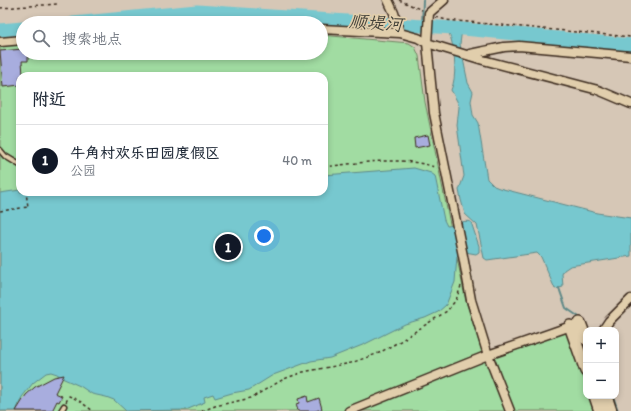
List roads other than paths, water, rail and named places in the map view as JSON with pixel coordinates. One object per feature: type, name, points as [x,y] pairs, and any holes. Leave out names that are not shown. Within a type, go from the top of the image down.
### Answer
[{"type":"street","points":[[388,0],[400,33]]},
{"type":"street","points":[[444,0],[429,13],[427,40],[434,113],[464,256],[471,300],[488,355],[510,411]]},
{"type":"street","points":[[328,29],[400,33],[427,40],[467,55],[598,90],[631,104]]},
{"type":"street","points":[[0,42],[16,41]]},
{"type":"street","points":[[467,55],[504,47],[519,46],[631,56]]},
{"type":"street","points":[[605,327],[631,298]]},
{"type":"street","points":[[349,411],[488,355],[575,324]]},
{"type":"street","points":[[575,324],[583,335]]},
{"type":"street","points":[[575,324],[585,363]]},
{"type":"street","points":[[596,399],[600,411]]},
{"type":"street","points":[[607,399],[612,411]]},
{"type":"lane","points":[[0,150],[5,156],[16,163]]},
{"type":"lane","points":[[61,411],[64,406]]},
{"type":"water","points":[[446,28],[462,29],[460,44],[468,83],[473,92],[471,101],[473,115],[478,123],[487,179],[494,186],[499,188],[597,213],[631,218],[631,256],[570,266],[564,270],[562,274],[563,287],[555,289],[541,257],[537,253],[487,260],[484,258],[477,225],[465,214],[459,190],[464,176],[457,125],[459,107],[451,90],[455,72],[454,58],[451,38]]},
{"type":"water","points":[[414,168],[431,173],[435,176],[444,220],[447,226],[465,221],[471,222],[479,246],[479,252],[476,254],[465,252],[457,256],[455,282],[446,305],[438,312],[405,324],[365,344],[330,358],[311,361],[273,375],[249,390],[215,398],[213,394],[204,397],[205,402],[186,410],[126,411],[114,400],[92,394],[80,386],[51,372],[46,373],[33,383],[22,397],[16,411],[0,411],[0,193],[16,191],[16,196],[328,196],[328,175]]},
{"type":"waterway","points":[[422,26],[423,0]]},
{"type":"waterway","name":"顺堤河","points":[[145,16],[197,11],[272,16]]},
{"type":"waterway","name":"顺堤河","points":[[328,20],[453,28],[631,45]]},
{"type":"waterway","name":"顺堤河","points":[[0,30],[16,29]]},
{"type":"waterway","points":[[559,288],[566,308],[582,319]]},
{"type":"waterway","points":[[585,322],[588,327]]},
{"type":"waterway","points":[[614,399],[618,411]]},
{"type":"place","name":"牛角村欢乐田园度假区","points":[[228,247]]}]
